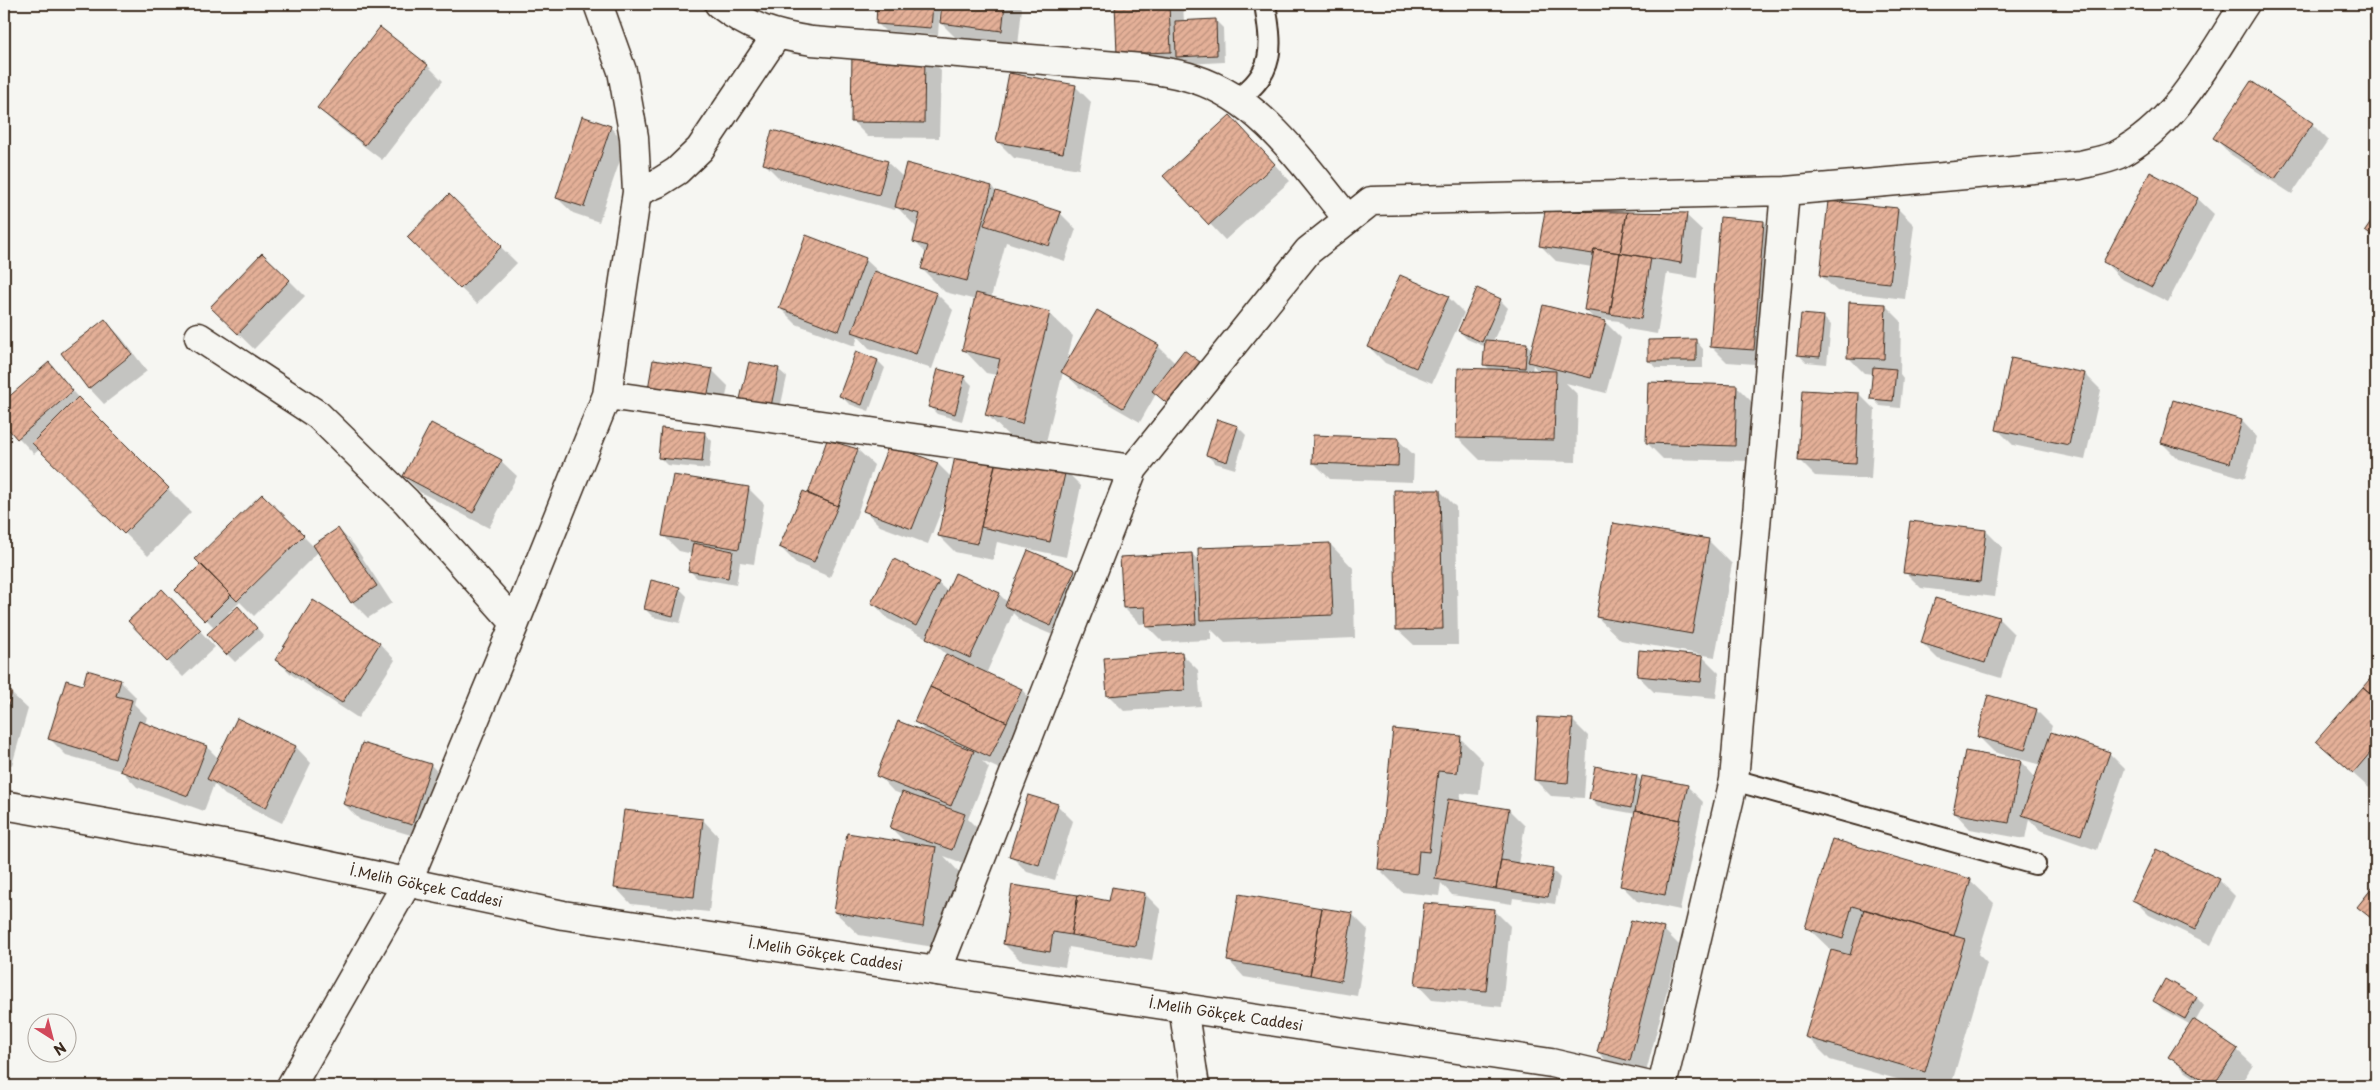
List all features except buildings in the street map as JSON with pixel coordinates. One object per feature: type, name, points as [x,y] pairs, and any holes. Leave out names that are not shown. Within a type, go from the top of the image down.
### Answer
[{"type":"street","points":[[291,1086],[407,882],[515,623],[607,395],[637,192],[634,137],[622,71],[598,4]]},
{"type":"street","points":[[719,4],[738,19],[776,36],[812,41],[1142,68],[1195,79],[1237,99],[1270,124],[1348,219]]},
{"type":"street","points":[[937,971],[1133,469],[1308,251],[1371,201],[1785,191],[2080,166],[2116,156],[2149,135],[2178,106],[2245,4]]},
{"type":"street","points":[[637,192],[658,183],[677,171],[700,149],[776,36]]},
{"type":"street","points":[[1662,1086],[1734,780],[1785,191]]},
{"type":"street","points":[[199,337],[318,415],[406,501],[515,623]]},
{"type":"street","points":[[607,395],[1133,469]]},
{"type":"street","name":"İ.Melih Gökçek Caddesi","points":[[4,804],[240,847],[563,915],[1551,1063],[1650,1086]]},
{"type":"street","points":[[1183,1007],[1195,1086]]},
{"type":"lane","points":[[1237,99],[1250,90],[1260,79],[1267,65],[1271,51],[1271,36],[1265,4]]},
{"type":"lane","points":[[1734,780],[2034,864]]}]
